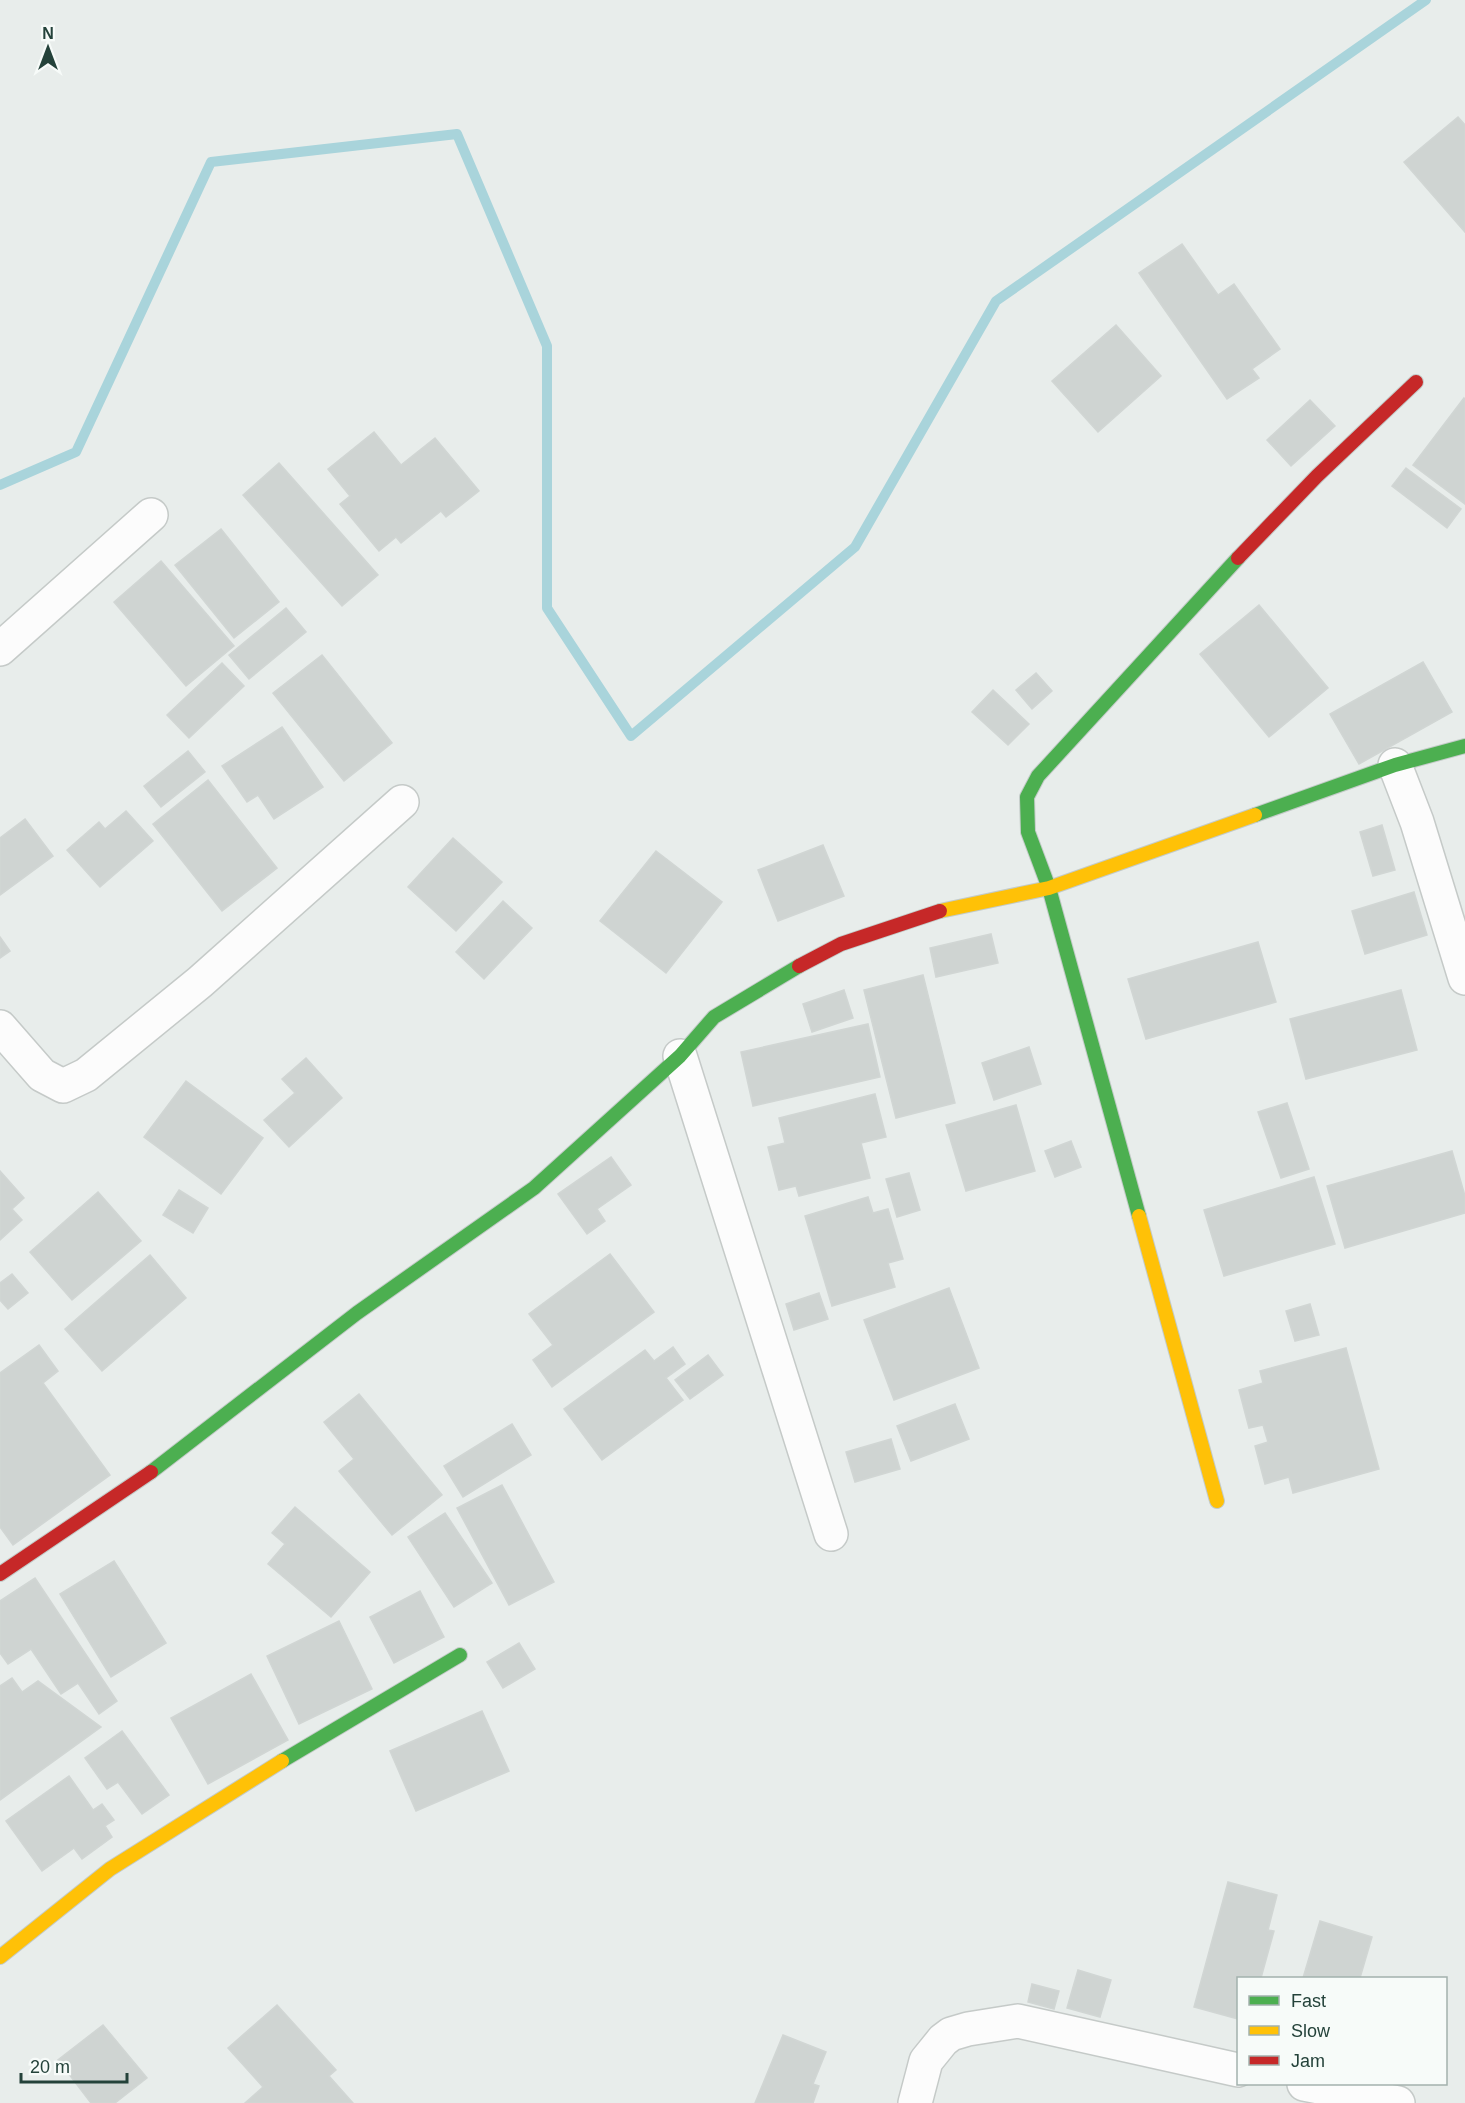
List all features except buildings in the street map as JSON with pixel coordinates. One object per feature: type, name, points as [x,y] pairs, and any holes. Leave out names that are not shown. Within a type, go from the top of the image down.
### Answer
[{"type":"street","points":[[1217,1501],[1049,888],[1033,849],[1027,821],[1027,797],[1038,776],[1267,527],[1416,382]]},
{"type":"street","points":[[0,649],[151,515]]},
{"type":"street","points":[[0,1574],[145,1477],[357,1313],[534,1188],[680,1056],[714,1017],[780,976],[841,944],[930,913],[1049,888],[1395,765],[1465,746]]},
{"type":"street","points":[[1395,765],[1417,822],[1465,978]]},
{"type":"street","points":[[0,1027],[42,1075],[63,1086],[86,1075],[200,982],[402,802]]},
{"type":"street","points":[[680,1056],[831,1534]]},
{"type":"street","points":[[0,1957],[110,1869],[299,1751],[460,1655]]},
{"type":"street","points":[[915,2103],[926,2061],[943,2040],[951,2034],[968,2029],[1018,2021],[1237,2070]]},
{"type":"street","points":[[1309,2085],[1398,2103]]},
{"type":"waterway","points":[[0,485],[76,452],[211,162],[457,134],[547,346],[547,608],[631,736],[855,547],[996,301],[1426,0]]},
{"type":"traffic: fast","points":[[1139,1216],[1049,888],[1028,832],[1027,797],[1038,776],[1238,558]]},
{"type":"traffic: fast","points":[[1255,815],[1395,765],[1465,746]]},
{"type":"traffic: fast","points":[[151,1472],[357,1313],[534,1188],[680,1056],[714,1017],[799,966]]},
{"type":"traffic: fast","points":[[282,1761],[460,1655]]},
{"type":"traffic: slow","points":[[940,911],[1049,888],[1255,815]]},
{"type":"traffic: slow","points":[[1139,1216],[1217,1501]]},
{"type":"traffic: slow","points":[[0,1957],[110,1869],[282,1761]]},
{"type":"traffic: jam","points":[[1238,558],[1317,476],[1416,382]]},
{"type":"traffic: jam","points":[[799,966],[841,944],[940,911]]},
{"type":"traffic: jam","points":[[0,1574],[151,1472]]}]
